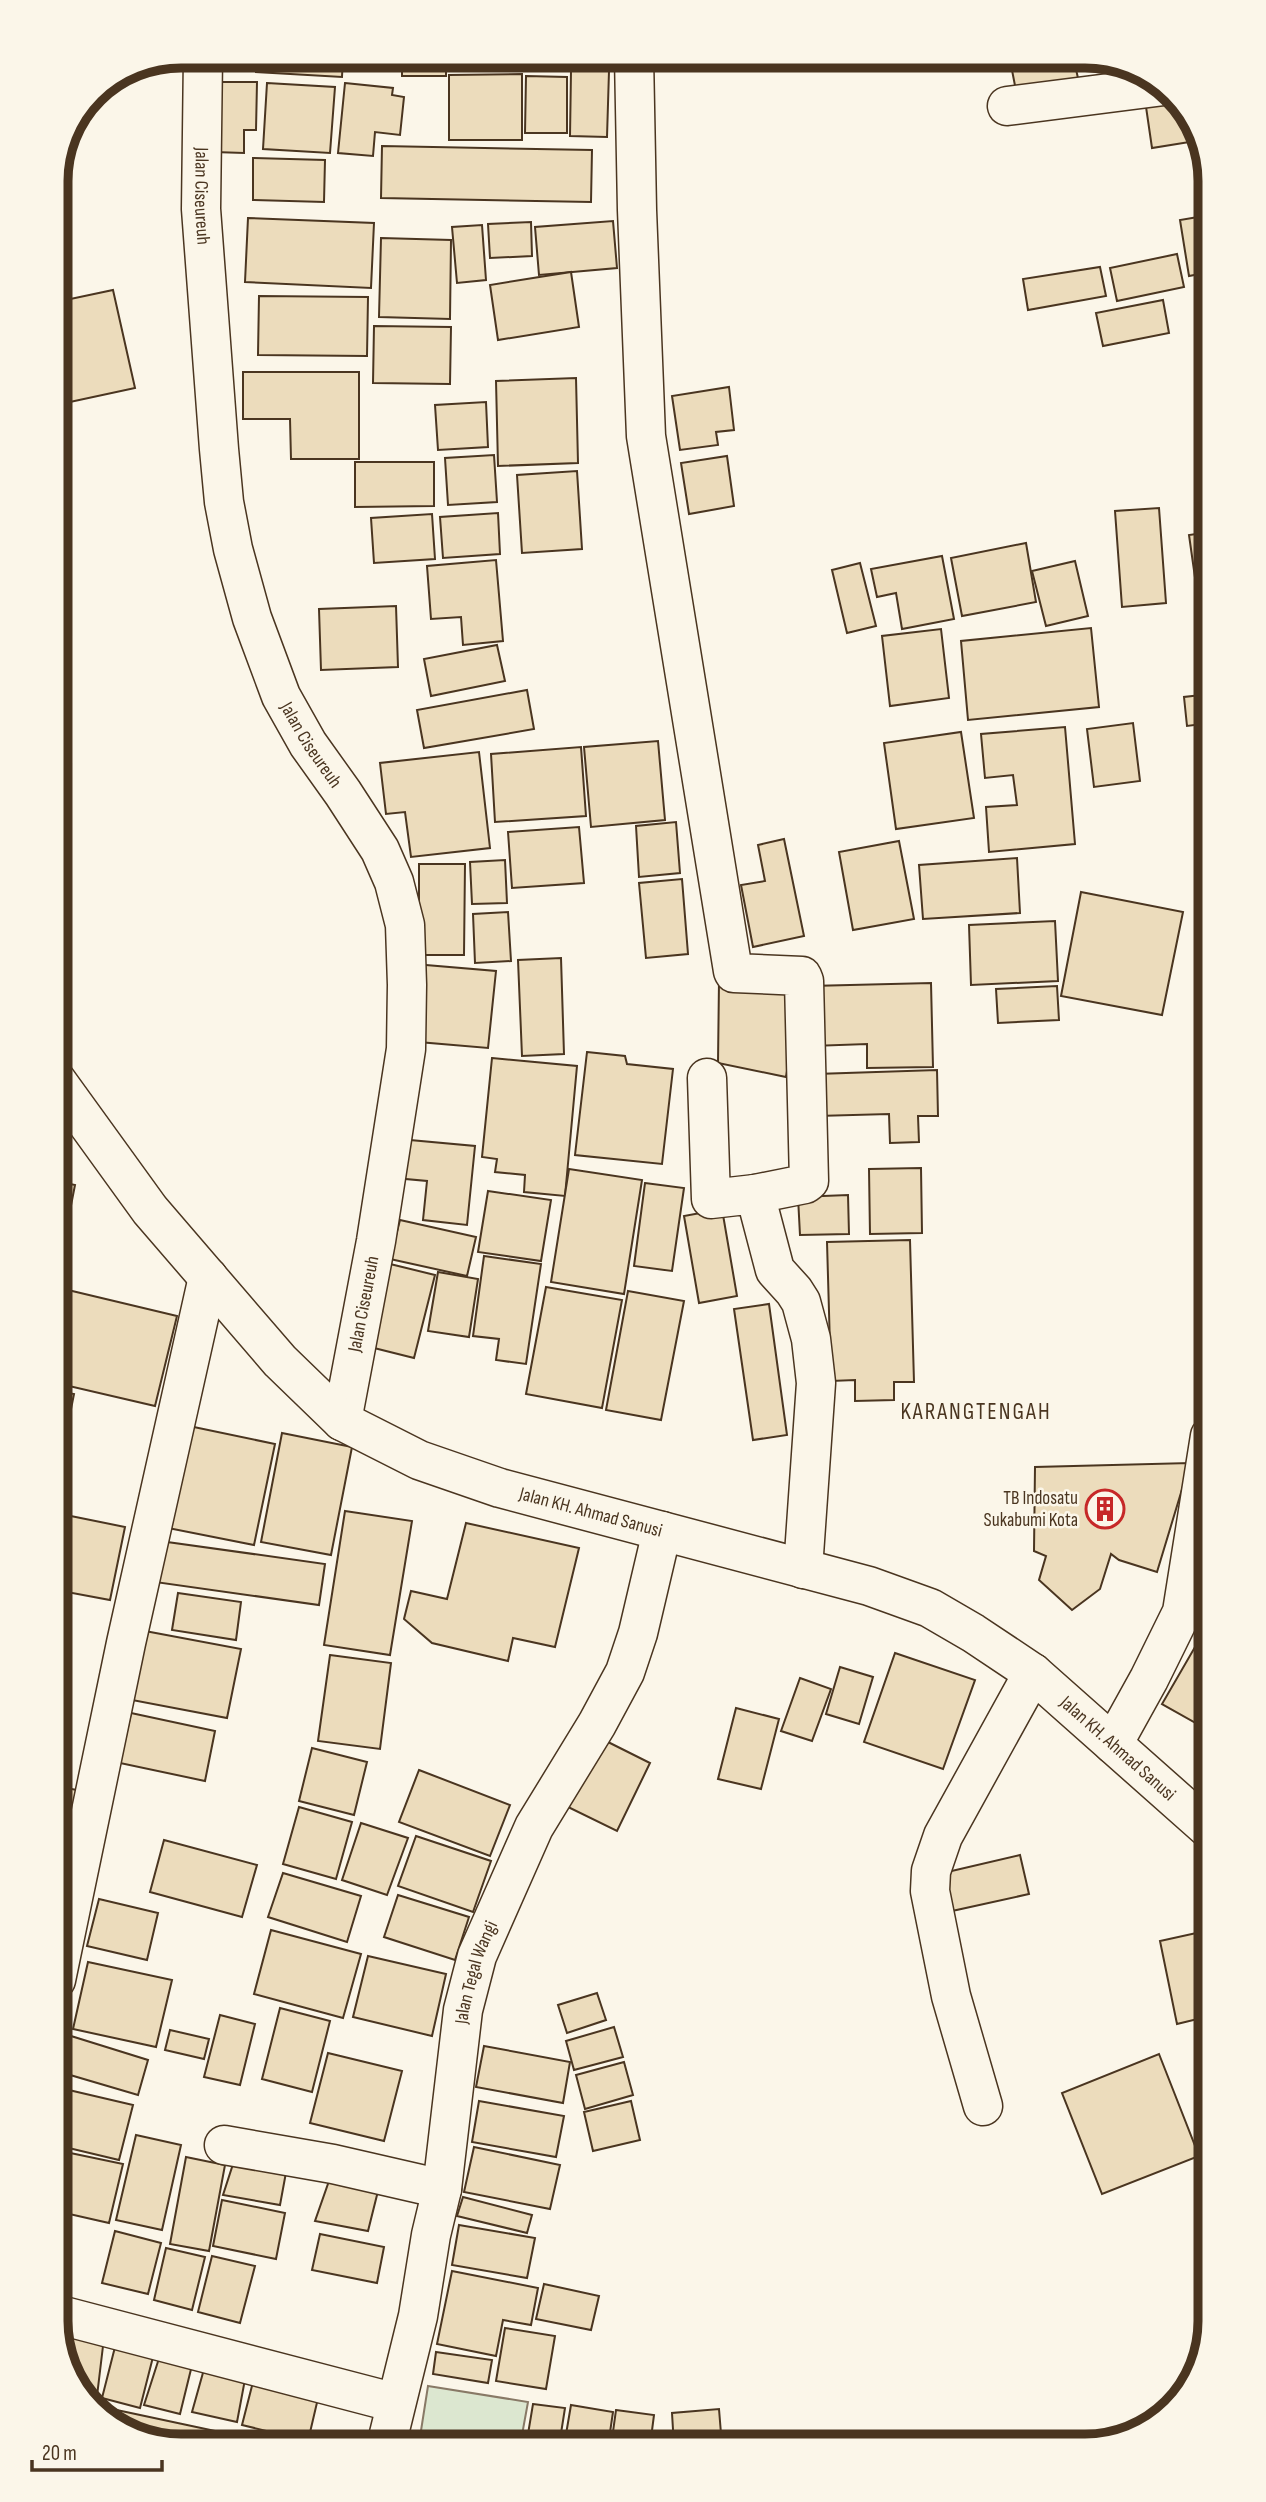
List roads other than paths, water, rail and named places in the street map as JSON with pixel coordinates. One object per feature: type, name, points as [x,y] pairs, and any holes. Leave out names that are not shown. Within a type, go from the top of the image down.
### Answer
[{"type":"main road","name":"Jalan Ciseureuh","points":[[203,68],[201,209],[219,449],[224,502],[233,549],[252,618],[281,696],[308,744],[380,850],[394,882],[405,925],[406,1049],[376,1241],[342,1421]]},
{"type":"main road","points":[[634,68],[646,436],[733,971],[802,976],[804,981],[809,1178],[805,1184],[711,1199],[707,1078]]},
{"type":"main road","points":[[1007,106],[1149,88]]},
{"type":"main road","name":"Jalan KH. Ahmad Sanusi","points":[[68,1097],[150,1210],[280,1361],[342,1421],[430,1464],[500,1488],[869,1586],[930,1608],[1032,1673],[1198,1819]]},
{"type":"main road","points":[[755,1194],[775,1270],[800,1302],[811,1339],[816,1383],[803,1569]]},
{"type":"main road","points":[[68,1922],[126,1643],[208,1277]]},
{"type":"main road","points":[[1113,1744],[1182,1612],[1198,1511]]},
{"type":"main road","name":"Jalan Tegal Wangi","points":[[389,2434],[418,2316],[431,2235],[442,2189],[463,2010],[477,1955],[534,1827],[597,1724],[625,1672],[638,1633],[662,1531]]},
{"type":"main road","points":[[983,2106],[951,1996],[930,1891],[931,1871],[943,1836],[1032,1673]]},
{"type":"main road","points":[[224,2145],[333,2164],[442,2189]]},
{"type":"main road","points":[[68,2317],[396,2403]]},
{"type":"place","name":"TB Indosatu Sukabumi Kota","points":[[1105,1509]]},
{"type":"district","name":"KARANGTENGAH","points":[[976,1412]]}]
